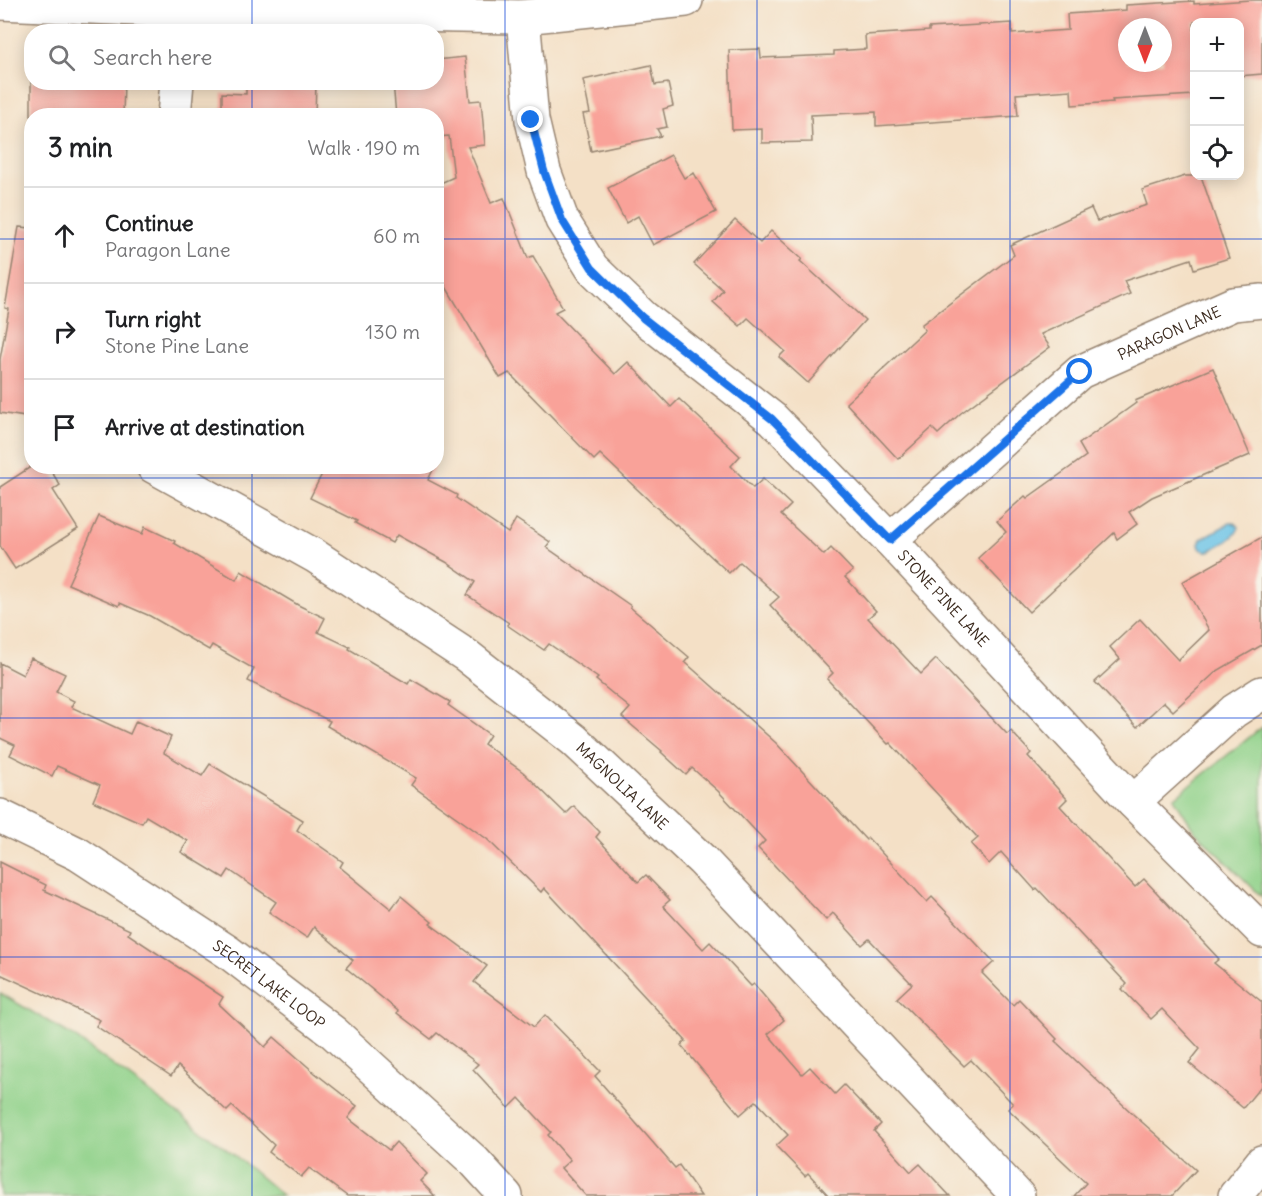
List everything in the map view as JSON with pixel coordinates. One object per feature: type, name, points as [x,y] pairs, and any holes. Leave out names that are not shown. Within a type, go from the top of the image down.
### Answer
[{"type":"street","points":[[0,3],[182,21],[523,17],[686,0]]},
{"type":"street","name":"STONE PINE LANE","points":[[523,17],[531,120],[544,171],[562,220],[592,268],[643,318],[772,419],[890,540],[1133,802],[1262,932]]},
{"type":"street","points":[[175,108],[176,90]]},
{"type":"street","name":"PARAGON LANE","points":[[890,540],[1080,372],[1233,304],[1262,301]]},
{"type":"street","name":"MAGNOLIA LANE","points":[[167,474],[315,556],[467,656],[574,740],[702,860],[1018,1196]]},
{"type":"street","points":[[1133,802],[1234,711],[1262,693]]},
{"type":"street","name":"SECRET LAKE LOOP","points":[[0,816],[78,854],[228,951],[333,1032],[475,1162],[506,1196]]},
{"type":"street","points":[[1235,1196],[1262,1162]]},
{"type":"green space","points":[[1262,727],[1262,897],[1194,830],[1174,798]]},
{"type":"green space","points":[[0,993],[73,1036],[233,1154],[283,1196],[0,1196]]},
{"type":"water","points":[[1230,523],[1239,527],[1231,538],[1209,551],[1200,548],[1201,539]]},
{"type":"building","points":[[1262,0],[1262,74],[1244,76],[1244,18],[1190,18],[1190,95],[1072,105],[1071,90],[1016,94],[1018,116],[876,126],[876,112],[811,115],[812,142],[762,143],[762,129],[732,130],[729,50],[760,49],[761,58],[834,55],[834,51],[866,49],[865,35],[1012,23],[1012,34],[1068,30],[1067,14],[1126,10],[1126,5],[1194,1],[1194,4]]},
{"type":"building","points":[[465,57],[470,101],[481,100],[485,145],[468,147],[491,203],[504,198],[528,258],[533,256],[563,308],[555,312],[615,374],[628,362],[671,407],[679,399],[740,456],[731,466],[753,488],[763,479],[791,505],[781,515],[824,555],[831,548],[853,571],[845,577],[876,611],[868,618],[921,674],[936,659],[1007,734],[1011,731],[1031,753],[1028,756],[1067,799],[1060,806],[1135,887],[1144,879],[1219,959],[1214,963],[1262,1002],[1262,1085],[1243,1108],[1189,1063],[1200,1049],[1162,1009],[1151,1019],[1122,989],[1127,984],[1001,852],[989,864],[971,844],[978,838],[827,679],[833,673],[770,605],[779,597],[740,562],[729,573],[600,454],[594,460],[509,373],[500,378],[444,284],[444,181],[454,177],[449,136],[444,136],[444,108],[395,108],[394,90],[444,90],[444,59]]},
{"type":"building","points":[[651,65],[655,85],[668,83],[673,106],[663,109],[667,127],[657,129],[661,136],[591,151],[583,114],[590,113],[583,80]]},
{"type":"building","points":[[31,90],[124,90],[123,108],[31,108]]},
{"type":"building","points":[[246,90],[316,90],[315,108],[222,108],[222,93],[246,94]]},
{"type":"building","points":[[671,155],[684,178],[694,173],[716,212],[653,245],[638,216],[626,223],[608,188]]},
{"type":"building","points":[[1185,176],[1190,176],[1190,180],[1202,180],[1229,258],[1194,269],[1191,259],[1124,281],[1130,294],[1041,334],[1050,347],[961,413],[938,434],[932,428],[898,459],[846,403],[925,330],[921,325],[1014,255],[1010,245],[1091,208],[1097,221],[1147,205],[1142,190]]},
{"type":"building","points":[[735,220],[760,243],[771,231],[802,259],[800,261],[865,320],[808,383],[779,357],[785,351],[748,318],[740,326],[713,302],[723,290],[694,264]]},
{"type":"building","points":[[19,227],[24,227],[24,417],[0,413],[0,359],[9,309],[5,308]]},
{"type":"building","points":[[1213,368],[1250,455],[1152,497],[1129,512],[1137,524],[1117,539],[1114,533],[1029,612],[978,558],[1006,532],[997,521],[1025,496],[1027,498],[1086,456],[1079,444],[1136,403],[1135,401]]},
{"type":"building","points":[[24,471],[24,474],[53,474],[60,485],[53,490],[78,529],[15,569],[0,546],[0,487]]},
{"type":"building","points":[[322,474],[431,474],[428,480],[457,495],[456,498],[508,533],[516,519],[550,542],[546,547],[631,606],[689,657],[685,662],[776,743],[927,902],[932,897],[994,962],[982,973],[1013,1005],[1019,999],[1057,1039],[1055,1041],[1196,1170],[1172,1196],[1074,1196],[1086,1183],[1008,1109],[1013,1104],[971,1060],[964,1066],[897,998],[912,984],[869,939],[862,945],[833,913],[826,920],[758,848],[765,841],[718,791],[692,768],[686,775],[622,717],[630,708],[596,680],[598,678],[549,644],[544,650],[467,595],[475,582],[446,562],[397,535],[392,543],[355,523],[357,521],[310,498]]},
{"type":"building","points":[[99,516],[142,534],[145,527],[175,541],[174,543],[236,580],[241,571],[298,605],[325,618],[318,632],[350,647],[349,649],[408,684],[411,679],[450,702],[448,705],[490,735],[484,744],[523,772],[566,814],[574,806],[600,832],[596,837],[638,882],[646,875],[670,900],[663,906],[703,949],[710,942],[751,986],[754,984],[784,1020],[768,1034],[802,1074],[810,1067],[835,1094],[844,1085],[881,1124],[874,1131],[911,1172],[920,1164],[950,1196],[829,1196],[808,1173],[805,1176],[776,1146],[788,1135],[756,1101],[740,1115],[681,1045],[686,1041],[544,888],[541,892],[487,839],[411,785],[416,778],[327,726],[330,721],[248,681],[254,669],[212,645],[209,650],[150,616],[120,603],[119,606],[68,584]]},
{"type":"building","points":[[1262,537],[1262,645],[1217,671],[1173,711],[1164,702],[1137,727],[1095,682],[1120,659],[1110,647],[1140,619],[1178,660],[1209,630],[1182,582]]},
{"type":"building","points":[[31,658],[65,674],[56,692],[74,701],[71,707],[130,734],[136,721],[171,737],[164,753],[202,776],[210,764],[303,820],[297,830],[343,862],[340,867],[391,909],[401,896],[432,922],[430,924],[487,966],[474,982],[534,1027],[545,1015],[600,1071],[595,1076],[675,1168],[679,1165],[701,1196],[586,1196],[561,1168],[570,1160],[548,1135],[551,1132],[519,1098],[509,1108],[473,1069],[478,1064],[437,1033],[431,1039],[397,1013],[398,1011],[346,968],[353,960],[314,927],[307,938],[269,912],[276,902],[229,870],[224,878],[181,852],[188,841],[146,816],[142,823],[93,801],[100,785],[57,766],[52,776],[10,755],[15,745],[0,738],[0,663],[23,675]]},
{"type":"building","points":[[0,862],[46,885],[44,890],[130,930],[128,934],[223,997],[219,1004],[265,1047],[274,1037],[357,1106],[348,1118],[389,1150],[396,1142],[427,1174],[420,1181],[435,1196],[347,1196],[309,1168],[301,1177],[269,1152],[274,1145],[232,1106],[227,1111],[178,1066],[171,1076],[96,1026],[100,1020],[0,974]]},
{"type":"route","points":[[531,120],[544,171],[562,220],[592,268],[643,318],[772,419],[890,540],[1080,372]]}]
